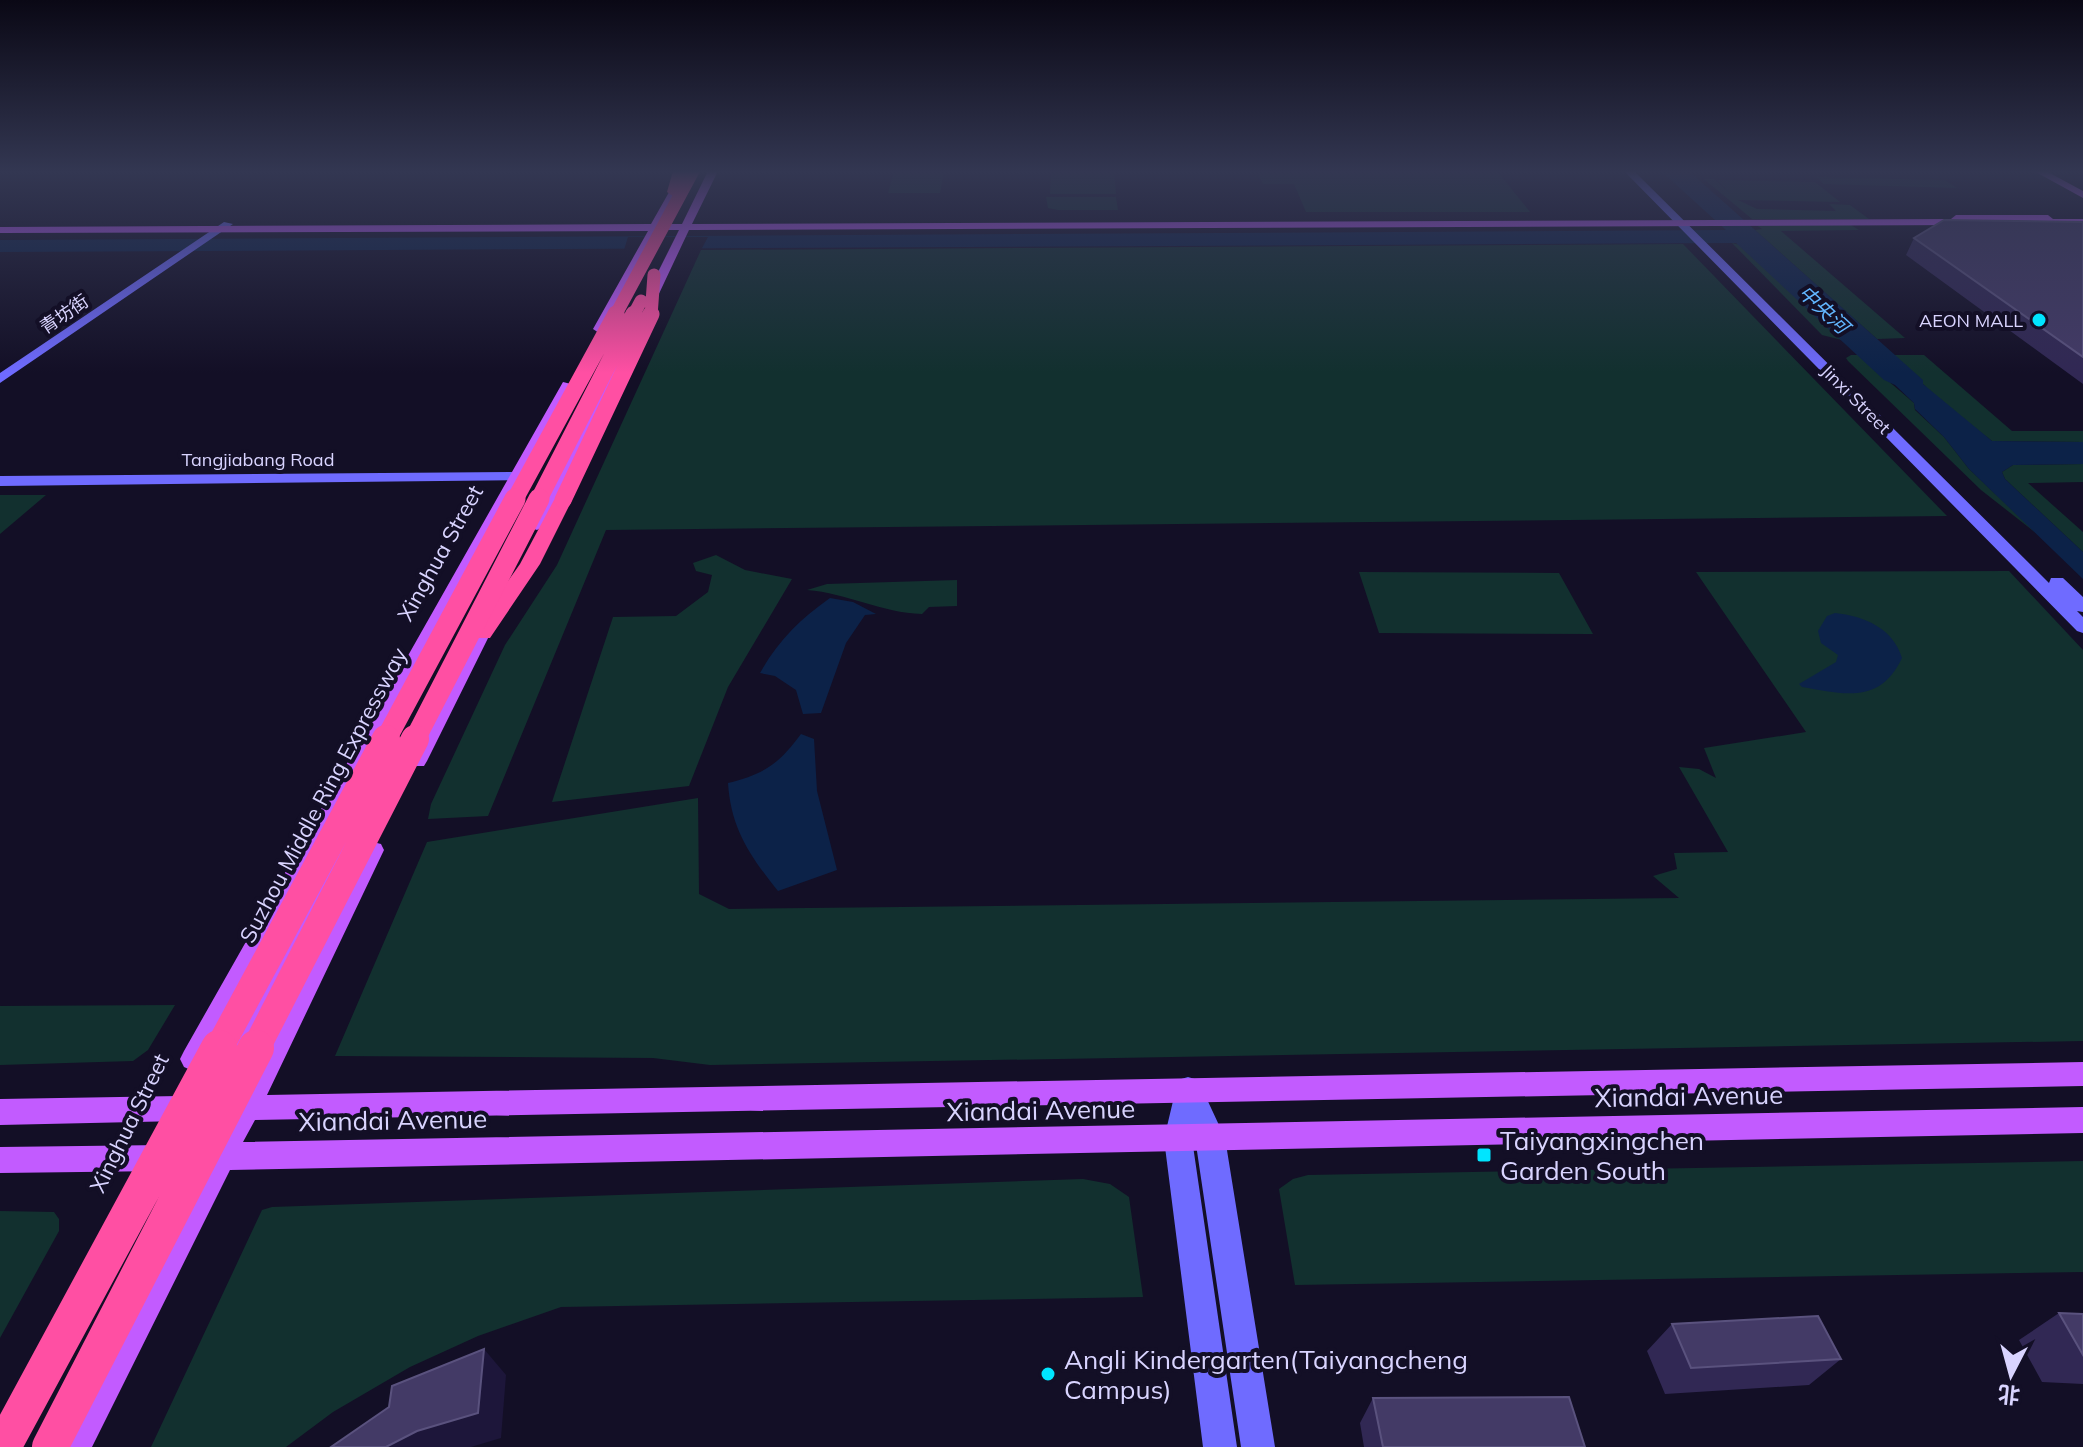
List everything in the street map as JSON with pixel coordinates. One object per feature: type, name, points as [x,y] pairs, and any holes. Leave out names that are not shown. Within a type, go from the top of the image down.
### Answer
[{"type":"highway","name":"Suzhou Middle Ring Expressway","points":[[3,1447],[656,239]]},
{"type":"highway","points":[[50,1447],[673,239]]},
{"type":"highway","points":[[482,633],[530,564],[563,500],[651,316],[654,275]]},
{"type":"main road","name":"青坊街","points":[[0,379],[207,239]]},
{"type":"main road","name":"Xinghua Street","points":[[0,1431],[145,1158],[166,1109],[649,239]]},
{"type":"main road","points":[[74,1447],[246,1109],[679,239]]},
{"type":"main road","name":"Jinxi Street","points":[[1703,239],[2073,597],[2083,627]]},
{"type":"main road","name":"Tangjiabang Road","points":[[0,481],[516,477]]},
{"type":"main road","points":[[221,1158],[207,1109],[357,821],[356,765]]},
{"type":"main road","points":[[261,1001],[265,930]]},
{"type":"main road","name":"Xiandai Avenue","points":[[0,1112],[2083,1074]]},
{"type":"main road","points":[[1188,1089],[1211,1138],[1258,1447]]},
{"type":"main road","points":[[1188,1089],[1178,1139],[1220,1447]]},
{"type":"main road","points":[[32,1447],[181,1158],[166,1109]]},
{"type":"main road","name":"Xiandai Avenue","points":[[0,1160],[2083,1120]]},
{"type":"main road","points":[[64,1447],[114,1293]]},
{"type":"green space","points":[[1765,239],[1790,239],[1905,338],[1877,339]]},
{"type":"green space","points":[[1732,243],[1741,245],[1842,340],[1822,335]]},
{"type":"green space","points":[[1683,244],[1947,516],[606,530],[488,816],[428,819],[431,804],[505,645],[557,565],[701,250]]},
{"type":"green space","points":[[1858,355],[1914,403],[1915,410],[1944,437],[1969,469],[2041,537],[1981,490],[1848,361],[1846,358]]},
{"type":"green space","points":[[1894,355],[1924,355],[2012,431],[2083,431],[2083,442],[1992,441],[1939,400]]},
{"type":"green space","points":[[2083,464],[2083,482],[2028,483],[2083,532],[2083,552],[2005,479],[2002,472],[2013,465]]},
{"type":"green space","points":[[0,495],[46,495],[0,534]]},
{"type":"green space","points":[[716,555],[745,570],[792,579],[728,687],[689,786],[552,802],[613,617],[676,616],[708,592],[712,575],[696,571],[693,563]]},
{"type":"green space","points":[[2009,571],[2083,650],[2083,1041],[710,1065],[653,1058],[335,1056],[427,842],[698,798],[699,894],[729,909],[1679,898],[1653,876],[1677,869],[1674,853],[1728,852],[1679,767],[1699,769],[1716,778],[1704,748],[1806,732],[1696,572]]},
{"type":"green space","points":[[1359,572],[1559,573],[1593,634],[1379,633]]},
{"type":"green space","points":[[957,580],[957,606],[929,607],[922,614],[807,590],[827,584]]},
{"type":"green space","points":[[175,1005],[148,1050],[133,1061],[0,1065],[0,1006]]},
{"type":"green space","points":[[2083,1161],[2083,1272],[1295,1285],[1279,1189],[1293,1179],[1308,1175]]},
{"type":"green space","points":[[1083,1179],[1110,1184],[1129,1197],[1143,1297],[561,1307],[478,1336],[410,1367],[333,1412],[286,1447],[151,1447],[262,1210],[272,1207]]},
{"type":"green space","points":[[0,1211],[54,1212],[59,1219],[59,1231],[0,1338]]},
{"type":"water","name":"中央河","points":[[1765,239],[1923,380],[1923,384],[1992,441],[2083,442],[2083,464],[2013,465],[2002,472],[2005,479],[2083,552],[2083,579],[1969,469],[1944,437],[1915,409],[1914,403],[1895,385],[1884,380],[1736,243],[0,252],[0,240]]},
{"type":"water","points":[[830,598],[853,602],[876,614],[865,615],[846,643],[821,713],[803,714],[796,690],[775,676],[760,673],[790,631]]},
{"type":"water","points":[[1835,613],[1876,625],[1898,648],[1902,658],[1893,673],[1872,690],[1832,692],[1799,684],[1836,662],[1838,655],[1821,643],[1818,631],[1827,616]]},
{"type":"water","points":[[801,734],[814,739],[817,791],[837,870],[778,891],[744,841],[733,814],[728,783],[752,776],[770,766]]},
{"type":"pier","points":[[628,239],[707,239],[701,250],[624,250]]},
{"type":"building","name":"AEON MALL","points":[[1915,239],[2083,239],[2083,357]]},
{"type":"building","points":[[2059,1313],[2083,1314],[2083,1355]]},
{"type":"building","points":[[1818,1316],[1841,1359],[1691,1368],[1672,1324]]},
{"type":"building","points":[[484,1349],[478,1413],[417,1431],[386,1447],[331,1447],[389,1407],[392,1386]]},
{"type":"building","points":[[1569,1397],[1585,1447],[1383,1447],[1373,1398]]},
{"type":"place","name":"AEON MALL","points":[[2039,320]]},
{"type":"place","name":"Taiyangxingchen Garden South","points":[[1484,1155]]},
{"type":"place","name":"Angli Kindergarten(Taiyangcheng Campus)","points":[[1048,1374]]}]
